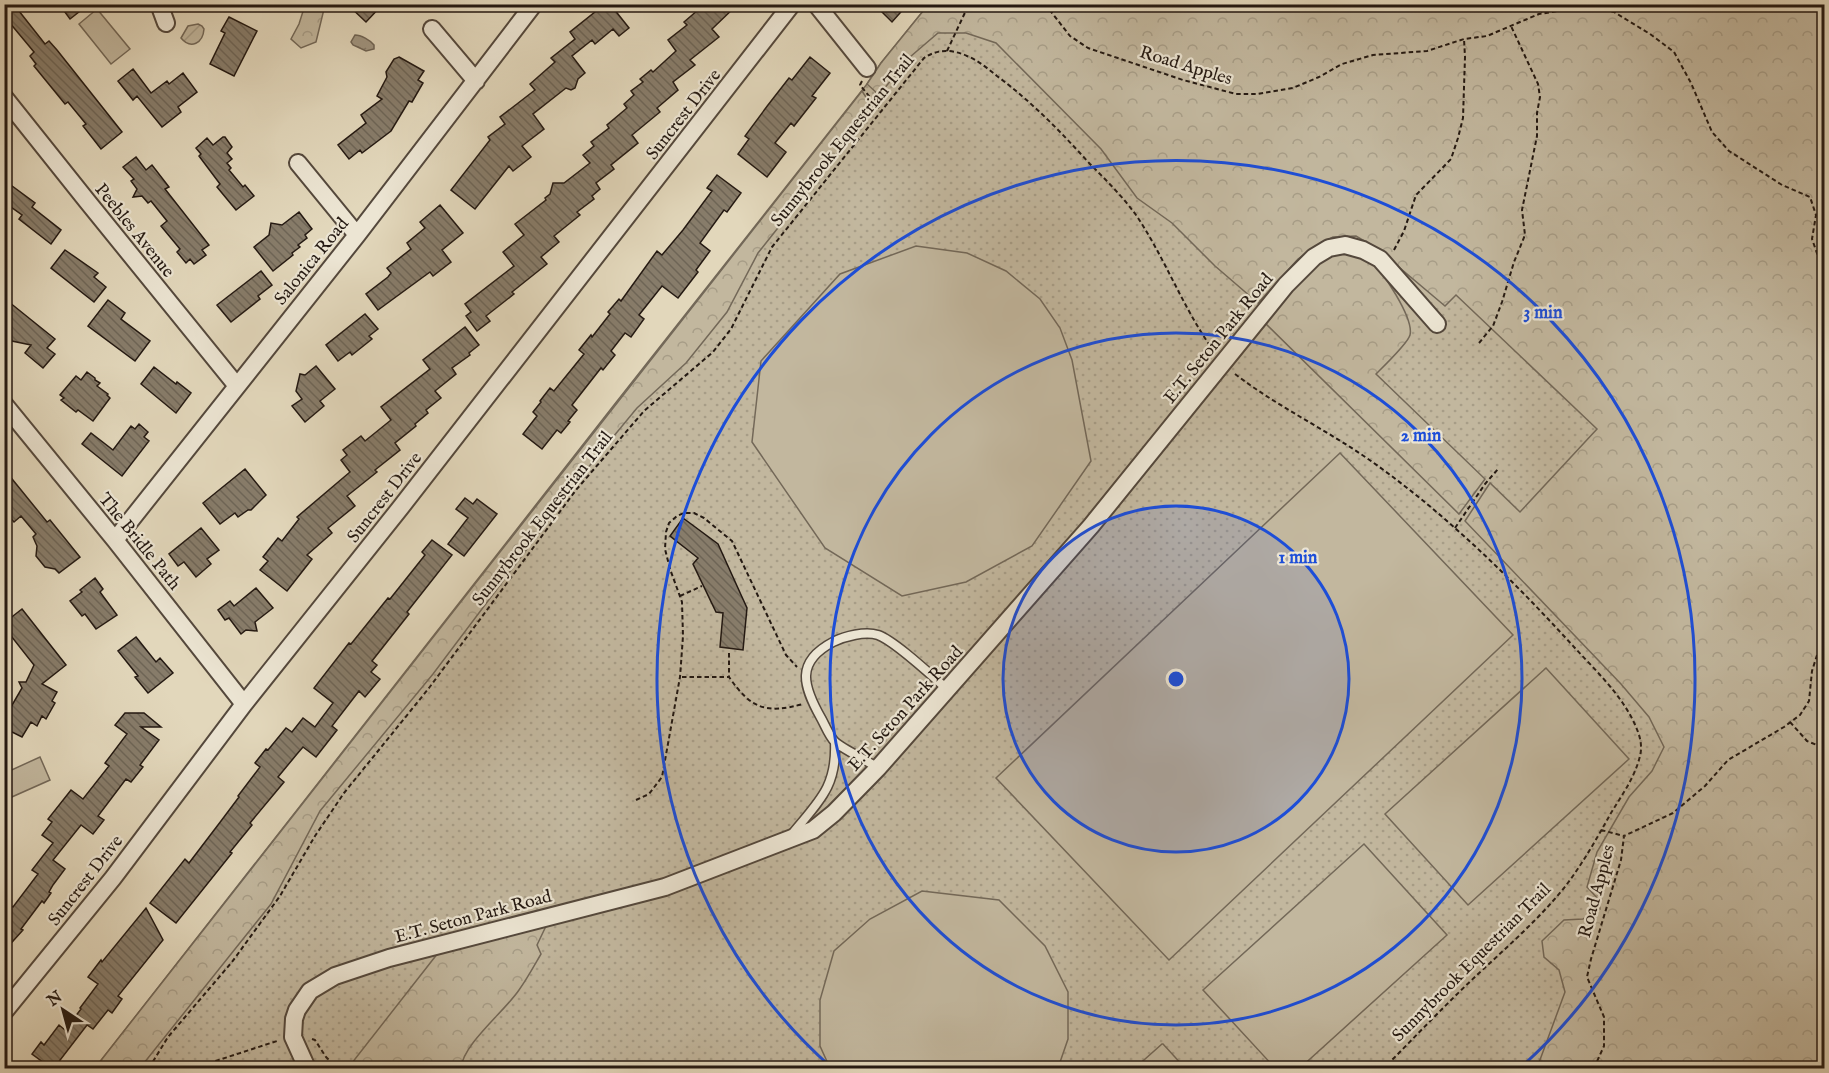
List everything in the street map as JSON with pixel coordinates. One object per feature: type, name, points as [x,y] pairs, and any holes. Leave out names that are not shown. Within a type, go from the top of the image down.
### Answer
[{"type":"street","points":[[159,4],[166,23]]},
{"type":"street","name":"Salonica Road","points":[[115,540],[357,235],[534,4]]},
{"type":"street","name":"Suncrest Drive","points":[[4,1012],[113,878],[244,704],[401,507],[792,4]]},
{"type":"street","points":[[816,4],[863,74]]},
{"type":"street","points":[[432,29],[476,81]]},
{"type":"street","name":"Peebles Avenue","points":[[4,97],[237,386]]},
{"type":"street","points":[[298,163],[357,235]]},
{"type":"street","name":"E.T. Seton Park Road","points":[[293,1037],[294,1019],[304,997],[321,983],[335,976],[389,958],[665,886],[813,830],[834,813],[878,768],[1091,526],[1286,285],[1314,257],[1329,248],[1345,245],[1363,250],[1383,262],[1437,324]]},
{"type":"street","name":"The Bridle Path","points":[[4,404],[244,704]]},
{"type":"street","points":[[293,1037],[307,1068]]},
{"type":"lane","points":[[878,768],[835,742],[812,702],[805,676],[810,660],[822,648],[836,641],[863,634],[877,635],[891,642],[947,689]]},
{"type":"lane","points":[[788,839],[829,786],[834,772],[835,742]]},
{"type":"path","points":[[947,51],[969,4]]},
{"type":"path","name":"Road Apples","points":[[1045,4],[1070,36],[1088,48],[1183,80],[1236,94],[1257,94],[1293,88],[1342,64],[1373,55],[1427,51],[1464,39],[1487,36],[1539,14],[1590,8],[1614,12],[1674,52],[1691,83],[1712,132],[1729,151],[1782,185],[1810,196],[1816,215],[1812,239],[1824,273]]},
{"type":"path","points":[[1539,14],[1551,4]]},
{"type":"path","points":[[1479,343],[1496,318],[1524,235],[1522,210],[1537,136],[1540,97],[1538,84],[1511,26]]},
{"type":"path","points":[[1383,262],[1395,249],[1404,231],[1416,195],[1451,159],[1463,118],[1464,39]]},
{"type":"path","name":"Sunnybrook Equestrian Trail","points":[[149,1068],[168,1037],[232,962],[280,896],[315,836],[344,793],[429,688],[576,490],[644,411],[723,341],[736,320],[772,247],[924,58],[933,52],[947,51],[973,59],[1026,98],[1052,122],[1121,197],[1150,237],[1200,332],[1223,364],[1267,397],[1372,461],[1455,528],[1519,589],[1595,670],[1622,703],[1638,731],[1641,747],[1634,774],[1565,886],[1539,915],[1441,1009],[1384,1068]]},
{"type":"path","points":[[863,74],[860,85],[882,112]]},
{"type":"path","points":[[1455,528],[1498,469]]},
{"type":"path","points":[[636,800],[649,794],[662,777],[680,677],[683,636],[680,596],[665,549],[669,523],[677,516],[694,513],[704,518],[732,541],[786,655],[805,676]]},
{"type":"path","points":[[680,596],[702,586]]},
{"type":"path","name":"Road Apples","points":[[1594,1068],[1604,1046],[1604,1017],[1587,977],[1621,860],[1624,836],[1673,813],[1705,786],[1728,760],[1800,714],[1809,701],[1812,671],[1824,633]]},
{"type":"path","points":[[729,653],[729,677],[750,702],[776,710],[812,702]]},
{"type":"path","points":[[680,677],[729,677]]},
{"type":"path","points":[[1790,722],[1807,741],[1824,748]]},
{"type":"path","points":[[1601,830],[1624,836]]},
{"type":"path","points":[[194,1068],[265,1043],[293,1037],[315,1040],[326,1057],[337,1068]]},
{"type":"green space","points":[[1342,4],[1351,11],[1363,4],[1824,5],[1824,1068],[1537,1068],[1565,992],[1559,970],[1544,957],[1542,941],[1564,920],[1583,919],[1600,909],[1599,900],[1587,887],[1597,852],[1629,797],[1652,771],[1664,747],[1649,717],[1621,684],[1465,521],[1490,483],[1520,512],[1597,429],[1456,295],[1445,306],[1375,247],[1356,236],[1333,237],[1316,246],[1298,259],[1258,303],[1215,266],[1172,223],[1137,198],[1101,149],[996,43],[966,33],[938,33],[910,57],[879,95],[867,84],[928,5]]},
{"type":"green space","points":[[305,5],[325,5],[316,42],[301,48],[291,39]]},
{"type":"green space","points":[[928,5],[1824,5],[1824,1068],[95,1068]]},
{"type":"green space","points":[[97,9],[130,49],[111,64],[79,24]]},
{"type":"green space","points":[[198,24],[204,29],[199,41],[192,44],[185,42],[181,38],[188,26]]},
{"type":"green space","points":[[862,91],[873,108],[758,253],[727,312],[686,363],[637,408],[594,460],[433,674],[320,811],[271,904],[140,1068],[95,1068]]},
{"type":"green space","points":[[916,246],[967,253],[1006,271],[1040,299],[1060,328],[1072,360],[1091,461],[1032,546],[966,582],[902,596],[825,548],[752,442],[761,361],[840,274]]},
{"type":"green space","points":[[1341,252],[1368,260],[1374,265],[1396,294],[1410,328],[1408,339],[1376,374],[1485,479],[1459,514],[1264,322],[1307,272]]},
{"type":"green space","points":[[1340,453],[1513,635],[1169,960],[996,778]]},
{"type":"green space","points":[[1546,668],[1629,759],[1468,905],[1385,814]]},
{"type":"green space","points":[[40,757],[50,780],[5,800],[5,773]]},
{"type":"green space","points":[[1364,844],[1447,935],[1300,1068],[1275,1068],[1203,990]]},
{"type":"green space","points":[[922,891],[999,900],[1045,946],[1068,992],[1068,1039],[1058,1068],[830,1068],[820,1046],[820,1000],[834,951],[870,919]]},
{"type":"green space","points":[[547,924],[537,945],[541,954],[522,986],[477,1038],[463,1059],[461,1068],[348,1068],[438,953]]},
{"type":"green space","points":[[1162,1044],[1185,1068],[1135,1068]]},
{"type":"water","points":[[355,35],[370,41],[374,49],[366,51],[353,45],[351,42]]},
{"type":"building","points":[[4,4],[27,4],[19,11],[45,44],[49,41],[57,50],[122,132],[101,149],[83,126],[86,124],[68,102],[65,104],[34,66],[36,64],[30,56],[34,52],[4,16]]},
{"type":"building","points":[[59,4],[89,4],[70,19]]},
{"type":"building","points":[[347,4],[383,4],[366,22]]},
{"type":"building","points":[[605,4],[610,4],[629,28],[619,36],[613,29],[595,44],[592,40],[572,56],[585,73],[578,79],[575,88],[571,90],[566,88],[533,114],[544,129],[522,146],[531,157],[513,171],[509,166],[475,209],[451,190],[490,140],[488,137],[505,124],[500,117],[535,90],[530,84],[555,62],[551,58],[575,39],[570,32]]},
{"type":"building","points":[[705,4],[738,4],[712,29],[719,37],[690,60],[695,65],[673,82],[678,90],[657,108],[660,112],[632,135],[638,143],[611,165],[614,169],[596,183],[600,189],[592,196],[594,199],[577,212],[580,215],[554,236],[559,242],[541,257],[547,264],[486,316],[490,321],[477,331],[466,316],[471,312],[465,304],[514,266],[503,252],[524,235],[515,224],[546,200],[553,183],[564,183],[590,163],[583,155],[594,146],[591,142],[609,128],[607,125],[627,108],[624,104],[634,95],[631,91],[643,82],[640,79],[651,70],[653,72],[676,51],[668,40],[687,25],[684,22]]},
{"type":"building","points":[[874,4],[908,4],[892,22]]},
{"type":"building","points":[[229,17],[257,31],[234,76],[210,64],[225,33],[221,31]]},
{"type":"building","points":[[399,57],[424,71],[418,80],[423,83],[391,131],[362,153],[360,150],[349,159],[338,145],[366,123],[361,115],[382,99],[377,96],[387,77],[386,72],[394,59]]},
{"type":"building","points":[[810,57],[830,73],[812,96],[816,98],[794,126],[791,123],[775,143],[786,152],[767,177],[738,154],[749,139],[745,136],[768,105],[789,78],[792,80]]},
{"type":"building","points":[[133,69],[151,93],[167,81],[169,84],[183,73],[197,92],[178,107],[181,112],[162,127],[137,96],[133,100],[118,81]]},
{"type":"building","points":[[223,137],[232,147],[227,153],[232,159],[227,163],[231,168],[229,170],[254,196],[236,210],[217,187],[220,184],[199,156],[201,154],[196,148],[207,138],[213,145]]},
{"type":"building","points":[[136,157],[146,170],[152,165],[169,187],[165,189],[209,245],[202,250],[206,255],[194,264],[190,259],[186,263],[177,252],[180,249],[161,226],[167,221],[151,201],[148,203],[142,196],[133,197],[137,189],[131,181],[134,179],[123,167]]},
{"type":"building","points":[[717,175],[741,193],[727,212],[724,210],[700,243],[710,251],[696,270],[698,272],[678,298],[662,286],[639,315],[644,319],[631,337],[625,333],[611,351],[615,355],[603,370],[601,368],[572,405],[577,410],[568,421],[570,422],[561,433],[557,430],[542,449],[523,434],[537,416],[533,412],[540,401],[550,388],[554,391],[584,354],[579,350],[591,335],[592,337],[619,299],[621,301],[657,251],[662,255],[683,230],[712,191],[707,188]]},
{"type":"building","points":[[4,180],[35,203],[32,207],[61,230],[51,244],[19,219],[22,215],[4,202]]},
{"type":"building","points":[[440,205],[463,233],[442,250],[451,262],[433,276],[430,272],[378,310],[366,294],[388,277],[391,273],[387,268],[411,249],[407,243],[425,228],[420,222]]},
{"type":"building","points":[[299,212],[312,229],[305,235],[307,238],[298,245],[300,247],[292,253],[293,255],[273,271],[254,247],[269,235],[271,223],[282,225]]},
{"type":"building","points":[[65,250],[98,273],[94,277],[106,287],[94,302],[51,268]]},
{"type":"building","points":[[261,271],[272,285],[258,296],[260,299],[231,322],[217,305]]},
{"type":"building","points":[[4,298],[55,339],[47,348],[55,354],[43,368],[25,353],[31,345],[12,341],[4,329]]},
{"type":"building","points":[[108,300],[125,313],[121,319],[150,341],[135,361],[88,326]]},
{"type":"building","points":[[365,314],[378,329],[369,336],[372,339],[352,355],[350,352],[338,361],[326,345]]},
{"type":"building","points":[[465,327],[479,345],[452,368],[456,374],[435,391],[441,398],[426,410],[428,413],[415,424],[416,426],[395,443],[400,450],[347,496],[355,506],[328,528],[332,533],[307,555],[312,559],[287,591],[260,570],[268,561],[263,557],[278,538],[282,541],[299,519],[297,517],[350,472],[341,460],[347,455],[343,450],[361,436],[365,441],[391,420],[381,407],[430,369],[423,360]]},
{"type":"building","points":[[316,366],[335,389],[320,401],[324,406],[305,422],[292,406],[302,399],[296,391],[300,374],[305,375]]},
{"type":"building","points":[[154,367],[191,393],[176,413],[141,384]]},
{"type":"building","points":[[87,372],[100,383],[97,386],[110,398],[93,421],[78,410],[76,412],[61,400],[64,398],[60,395],[76,376],[81,380]]},
{"type":"building","points":[[139,424],[148,432],[144,437],[149,441],[122,476],[82,444],[91,433],[113,450],[131,426],[135,429]]},
{"type":"building","points":[[4,469],[47,522],[50,520],[80,557],[59,573],[55,569],[45,567],[36,556],[37,546],[33,537],[36,534],[21,516],[14,522],[4,511]]},
{"type":"building","points":[[245,469],[266,495],[251,510],[238,517],[235,513],[220,524],[203,503]]},
{"type":"building","points":[[465,498],[473,504],[477,499],[497,514],[464,556],[448,544],[468,518],[456,509]]},
{"type":"building","points":[[683,518],[718,544],[747,608],[743,650],[720,647],[723,613],[716,612],[693,564],[698,558],[670,536]]},
{"type":"building","points":[[201,528],[219,550],[207,559],[211,564],[196,577],[184,562],[178,566],[169,554]]},
{"type":"building","points":[[432,540],[452,555],[372,661],[377,665],[371,672],[380,679],[365,697],[359,691],[332,726],[337,730],[316,757],[303,747],[297,754],[278,777],[284,782],[250,823],[252,825],[230,852],[232,853],[176,923],[150,903],[185,859],[189,863],[221,821],[260,767],[255,763],[266,749],[268,750],[286,728],[292,732],[303,718],[315,727],[333,703],[314,688],[349,643],[351,644],[388,598],[390,599],[425,555],[422,552]]},
{"type":"building","points":[[95,578],[103,589],[100,592],[117,615],[96,629],[85,614],[82,616],[70,601]]},
{"type":"building","points":[[256,588],[273,608],[255,622],[257,631],[246,630],[241,634],[229,618],[225,620],[218,610],[230,601],[234,606]]},
{"type":"building","points":[[22,609],[66,665],[42,684],[57,692],[52,701],[55,703],[46,719],[42,716],[37,726],[31,722],[22,737],[4,728],[4,719],[22,688],[19,682],[26,682],[34,665],[4,627],[4,623]]},
{"type":"building","points":[[136,637],[156,662],[160,658],[173,673],[148,693],[118,651]]},
{"type":"building","points":[[125,713],[144,713],[161,727],[141,727],[159,740],[140,765],[143,767],[131,782],[126,779],[98,816],[104,820],[93,834],[81,825],[53,860],[65,869],[53,885],[44,903],[42,901],[21,929],[23,930],[4,951],[4,901],[13,907],[38,874],[32,870],[53,843],[42,835],[52,822],[48,819],[71,790],[83,799],[109,766],[105,763],[127,734],[115,725]]},
{"type":"building","points":[[146,908],[163,940],[118,996],[122,999],[112,1013],[108,1010],[93,1029],[87,1025],[54,1068],[51,1068],[32,1054],[41,1042],[44,1045],[59,1025],[65,1030],[98,984],[88,977]]}]
